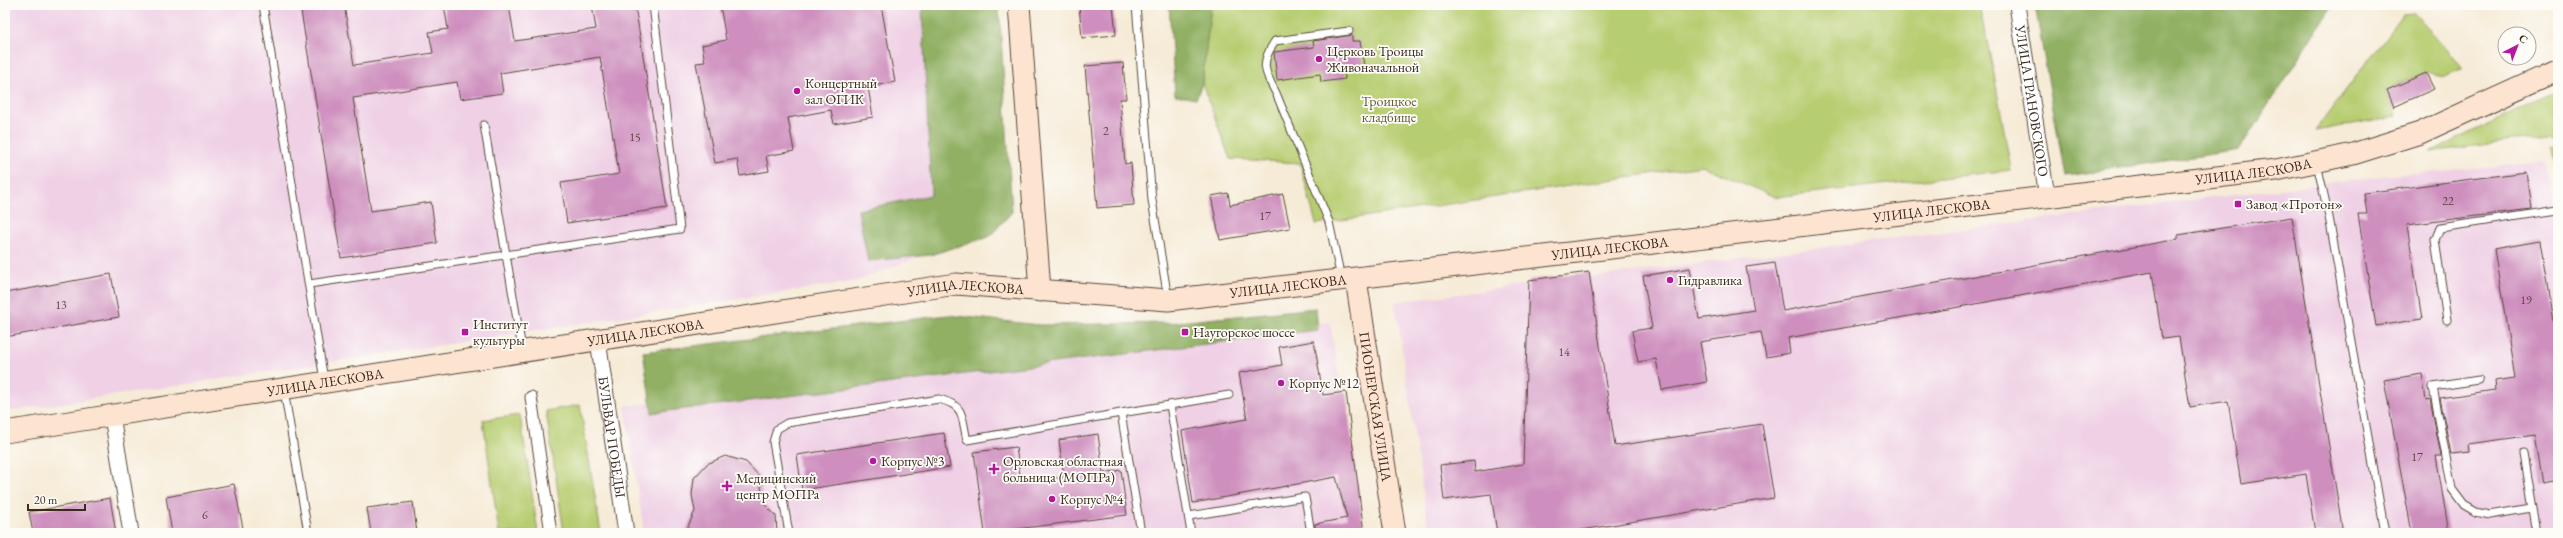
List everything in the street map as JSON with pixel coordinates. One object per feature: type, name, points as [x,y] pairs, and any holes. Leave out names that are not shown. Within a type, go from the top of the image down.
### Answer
[{"type":"main road","points":[[1019,5],[1040,291]]},
{"type":"main road","name":"УЛИЦА ЛЕСКОВА","points":[[5,432],[956,284],[1168,300],[1349,280],[2276,170],[2352,154],[2420,133],[2558,70]]},
{"type":"main road","name":"ПИОНЕРСКАЯ УЛИЦА","points":[[1349,280],[1395,533]]},
{"type":"street","name":"УЛИЦА ГРАНОВСКОГО","points":[[2017,5],[2047,196]]},
{"type":"street","name":"БУЛЬВАР ПОБЕДЫ","points":[[598,340],[626,533]]},
{"type":"street","points":[[531,397],[551,533]]},
{"type":"street","points":[[112,416],[130,533]]},
{"type":"lane","points":[[263,5],[325,382]]},
{"type":"lane","points":[[309,284],[680,229],[653,5]]},
{"type":"lane","points":[[1136,5],[1152,200],[1168,300]]},
{"type":"lane","points":[[1348,31],[1275,41],[1266,54],[1266,75],[1276,93],[1329,222],[1349,280]]},
{"type":"lane","points":[[484,125],[523,352]]},
{"type":"lane","points":[[2316,161],[2329,217],[2386,533]]},
{"type":"lane","points":[[2447,320],[2435,240],[2440,228],[2558,210]]},
{"type":"lane","points":[[2479,380],[2433,387],[2452,489],[2464,505],[2476,512],[2490,515],[2531,508]]},
{"type":"lane","points":[[284,388],[308,533]]},
{"type":"lane","points":[[789,533],[773,442],[777,429],[787,423],[939,399],[954,403],[960,411],[967,440],[1229,395]]},
{"type":"lane","points":[[1170,405],[1191,533]]},
{"type":"lane","points":[[1121,413],[1140,533]]},
{"type":"lane","points":[[2523,454],[2536,533]]},
{"type":"lane","points":[[1189,516],[1305,497],[1311,533]]},
{"type":"shaded area","points":[[5,5],[940,5],[954,243],[857,281],[5,412]]},
{"type":"shaded area","points":[[2545,162],[2558,230],[2558,533],[1429,533],[1395,302],[2381,176]]},
{"type":"shaded area","name":"Орловская областная больница (МОПРа)","points":[[1330,322],[1365,533],[644,533],[625,406]]},
{"type":"green space","points":[[922,5],[999,5],[1012,212],[989,237],[930,255],[868,261],[858,210],[931,195]]},
{"type":"green space","points":[[1169,5],[1211,5],[1202,83],[1196,99],[1175,95]]},
{"type":"green space","name":"Троицкое кладбище","points":[[1211,5],[1979,5],[1994,74],[2011,170],[1775,197],[1702,166],[1316,224],[1300,163],[1230,159],[1202,83]]},
{"type":"green space","points":[[2035,5],[2333,5],[2239,150],[2065,176]]},
{"type":"green space","points":[[2415,13],[2463,68],[2444,76],[2426,72],[2385,90],[2397,116],[2315,131],[2403,14]]},
{"type":"green space","points":[[2558,90],[2558,135],[2430,152]]},
{"type":"green space","points":[[2558,146],[2558,178],[2553,147]]},
{"type":"green space","points":[[1316,308],[1318,330],[652,413],[643,352],[948,315],[1039,325],[1169,323]]},
{"type":"green space","points":[[580,405],[601,533],[564,533],[546,411]]},
{"type":"green space","points":[[520,415],[538,533],[499,533],[483,420]]},
{"type":"building","points":[[300,5],[344,5],[354,65],[433,53],[429,32],[448,29],[444,5],[509,5],[515,41],[596,29],[592,5],[635,5],[667,208],[567,223],[561,183],[619,174],[600,57],[500,73],[503,93],[460,99],[457,82],[353,98],[371,211],[431,202],[437,243],[341,258]]},
{"type":"building","points":[[720,5],[881,5],[895,82],[868,87],[873,117],[834,124],[831,110],[788,118],[794,151],[766,156],[769,171],[740,176],[737,159],[715,163],[696,63],[705,62],[702,45],[726,40]]},
{"type":"building","points":[[1079,5],[1113,5],[1116,35],[1082,38]]},
{"type":"building","name":"Церковь Троицы Живоначальной","points":[[1352,35],[1352,41],[1360,41],[1364,66],[1344,68],[1345,79],[1321,82],[1320,74],[1277,80],[1274,52],[1314,47],[1313,41]]},
{"type":"building","points":[[1123,63],[1126,99],[1120,99],[1125,164],[1131,163],[1134,205],[1097,208],[1085,66]]},
{"type":"building","points":[[2426,73],[2434,89],[2394,107],[2387,90]]},
{"type":"building","points":[[2526,172],[2531,209],[2407,225],[2422,319],[2376,326],[2358,214],[2367,214],[2364,193]]},
{"type":"building","points":[[1228,193],[1230,205],[1283,194],[1290,228],[1220,240],[1211,196]]},
{"type":"building","points":[[2292,217],[2343,533],[2315,533],[2306,474],[2241,484],[2228,401],[2190,407],[2179,337],[2162,339],[2152,272],[1788,338],[1790,353],[1766,357],[1761,332],[1700,342],[1707,382],[1662,390],[1656,359],[1638,362],[1632,331],[1652,328],[1643,276],[1690,268],[1699,319],[1754,310],[1746,267],[1775,263],[1783,311],[2178,239],[2178,235]]},
{"type":"building","points":[[2540,241],[2558,352],[2558,481],[2542,484],[2534,435],[2468,444],[2469,452],[2451,454],[2440,398],[2495,390],[2494,381],[2515,378],[2494,249]]},
{"type":"building","points":[[1589,272],[1615,446],[1762,424],[1774,498],[1564,533],[1497,533],[1491,494],[1444,500],[1440,465],[1474,461],[1475,472],[1523,464],[1529,280]]},
{"type":"building","points":[[111,274],[119,317],[5,337],[5,293]]},
{"type":"building","points":[[1314,341],[1323,395],[1346,392],[1364,533],[1316,533],[1315,524],[1347,518],[1336,477],[1193,503],[1182,431],[1247,419],[1239,373],[1282,365],[1279,347]]},
{"type":"building","points":[[2422,374],[2426,400],[2430,399],[2441,456],[2436,456],[2449,533],[2412,533],[2384,380]]},
{"type":"building","name":"Корпус №3","points":[[944,433],[950,467],[802,490],[797,455]]},
{"type":"building","name":"Корпус №4","points":[[1098,434],[1103,473],[1121,470],[1127,515],[985,533],[974,452],[1016,447],[1021,482],[1064,477],[1059,440]]},
{"type":"building","name":"Медицинский центр МОПРа","points":[[725,456],[746,462],[760,477],[763,503],[776,516],[777,533],[685,533],[695,511],[692,495],[694,478],[707,464]]},
{"type":"building","points":[[234,484],[244,533],[172,533],[166,497]]},
{"type":"building","points":[[110,498],[116,533],[33,533],[29,512]]},
{"type":"building","points":[[413,502],[417,533],[371,533],[367,508]]},
{"type":"place","name":"Церковь Троицы Живоначальной","points":[[1319,59]]},
{"type":"place","name":"Концертный зал ОГИК","points":[[797,91]]},
{"type":"place","name":"Завод «Протон»","points":[[2238,204]]},
{"type":"place","name":"Гидравлика","points":[[1670,280]]},
{"type":"place","name":"Институт культуры","points":[[465,332]]},
{"type":"place","name":"Наугорское шоссе","points":[[1185,332]]},
{"type":"place","name":"Корпус №12","points":[[1281,383]]},
{"type":"place","name":"Корпус №3","points":[[873,461]]},
{"type":"place","name":"Орловская областная больница (МОПРа)","points":[[994,469]]},
{"type":"place","name":"Медицинский центр МОПРа","points":[[727,486]]},
{"type":"place","name":"Корпус №4","points":[[1052,499]]}]
